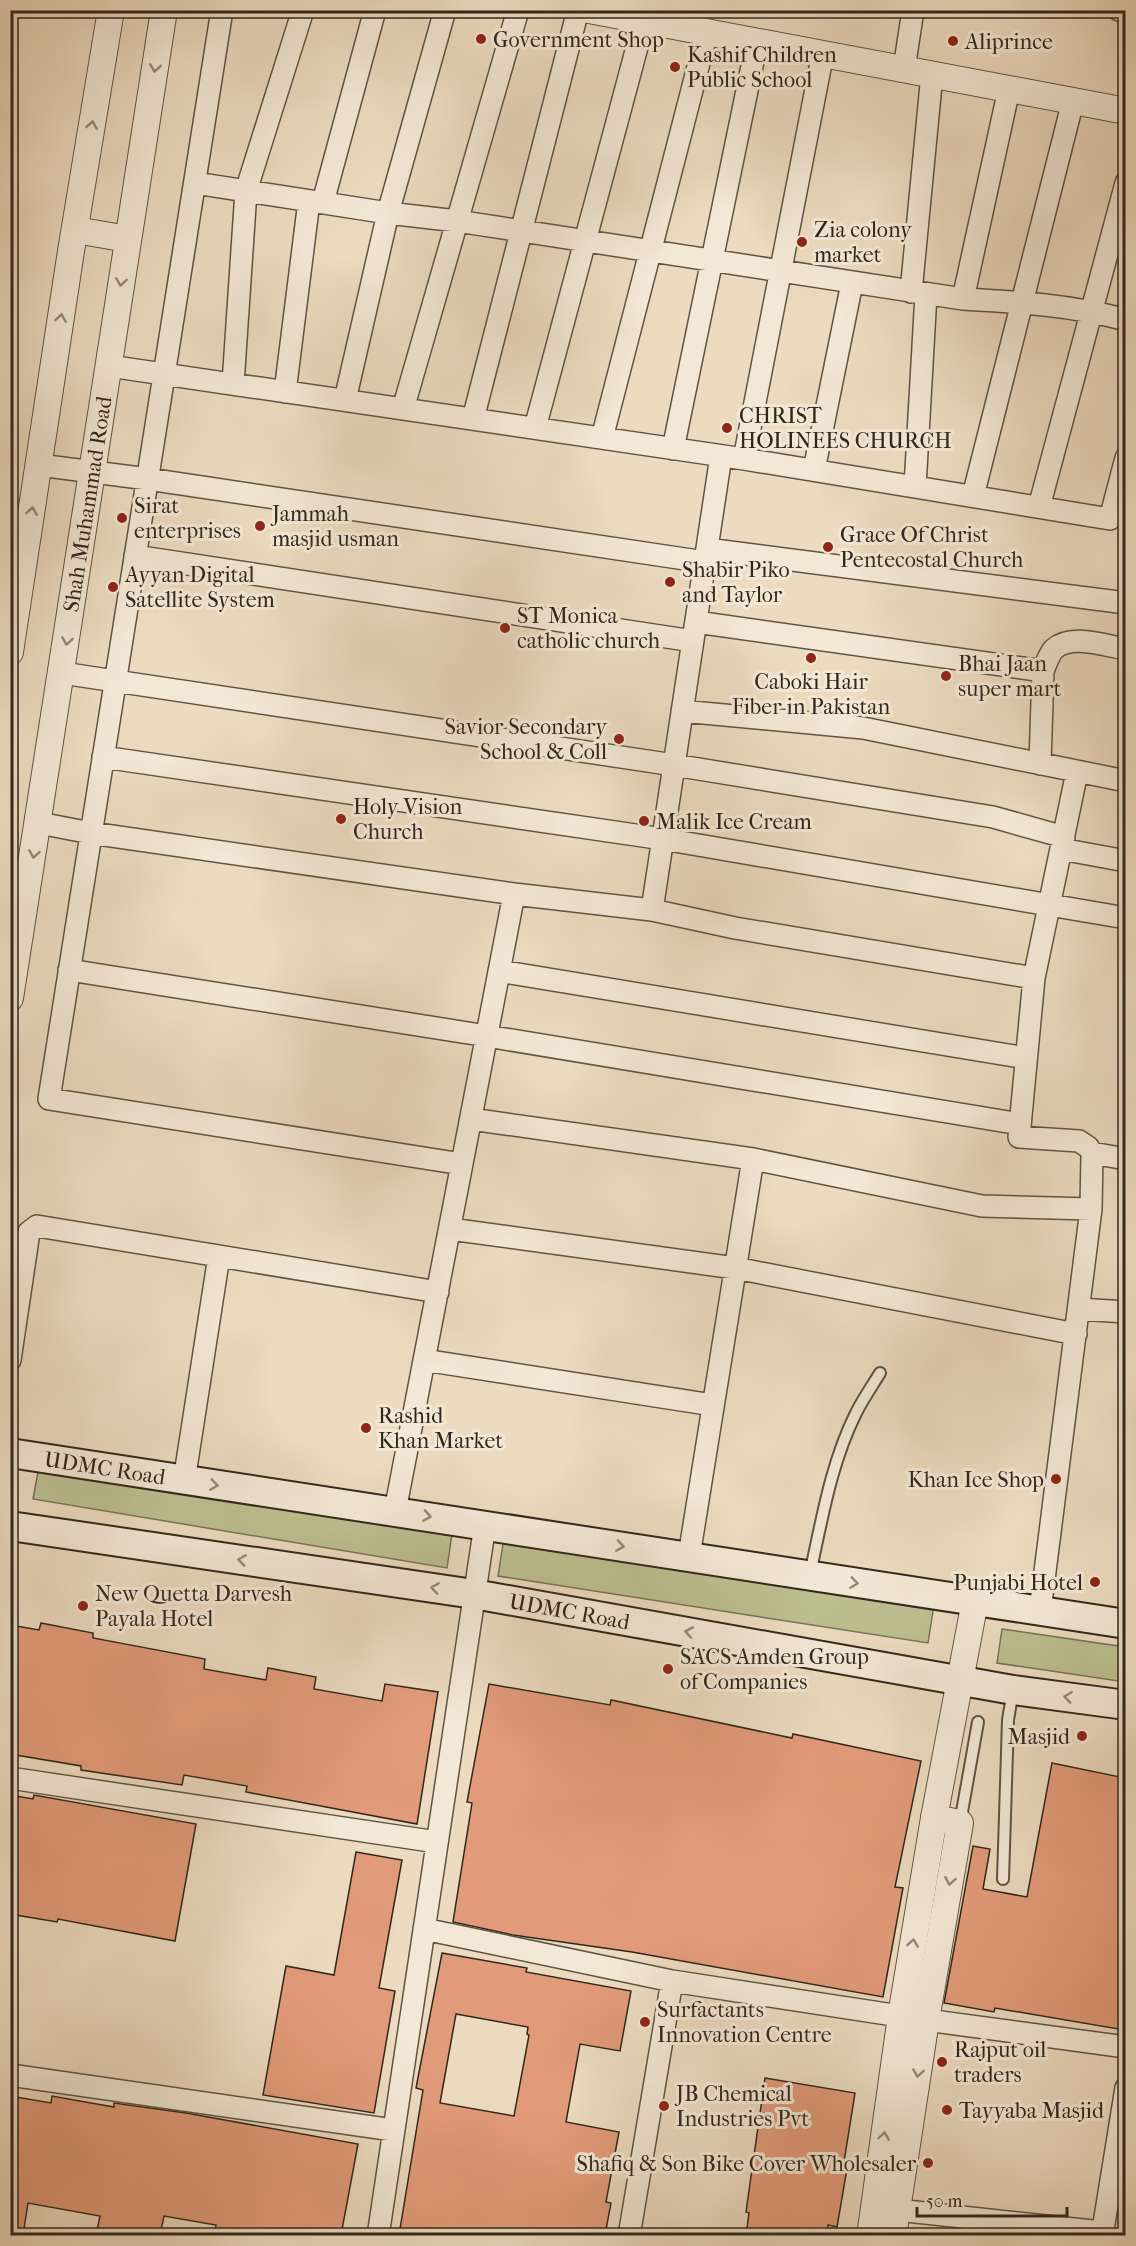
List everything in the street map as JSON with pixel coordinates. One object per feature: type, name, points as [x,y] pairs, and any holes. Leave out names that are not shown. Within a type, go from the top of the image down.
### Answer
[{"type":"main road","name":"UDMC Road","points":[[10,1454],[1125,1624]]},
{"type":"main road","name":"UDMC Road","points":[[10,1526],[474,1594],[960,1681],[1125,1705]]},
{"type":"street","points":[[10,652],[111,10]]},
{"type":"street","name":"Shah Muhammad Road","points":[[10,998],[164,10]]},
{"type":"street","points":[[222,10],[49,1099],[462,1164]]},
{"type":"street","points":[[233,384],[246,191],[303,10]]},
{"type":"street","points":[[285,392],[316,202],[375,10]]},
{"type":"street","points":[[345,400],[388,213],[445,10]]},
{"type":"street","points":[[404,409],[518,10]]},
{"type":"street","points":[[473,419],[578,10]]},
{"type":"street","points":[[589,10],[1125,111]]},
{"type":"street","points":[[904,69],[913,10]]},
{"type":"street","points":[[1119,10],[1125,11]]},
{"type":"street","points":[[535,428],[644,21]]},
{"type":"street","points":[[602,438],[707,32]]},
{"type":"street","points":[[673,448],[757,42]]},
{"type":"street","points":[[744,459],[823,54]]},
{"type":"street","points":[[915,487],[919,293],[932,74]]},
{"type":"street","points":[[963,299],[1009,89]]},
{"type":"street","points":[[973,496],[1073,101]]},
{"type":"street","points":[[195,183],[919,293],[1091,310],[1125,320]]},
{"type":"street","points":[[1039,507],[1125,183]]},
{"type":"street","points":[[75,230],[128,239]]},
{"type":"street","points":[[814,470],[852,283]]},
{"type":"street","points":[[109,366],[673,448],[1110,519],[1125,458]]},
{"type":"street","points":[[652,910],[721,456]]},
{"type":"street","points":[[39,465],[706,555],[1125,603]]},
{"type":"street","points":[[135,556],[694,631],[1043,671]]},
{"type":"street","points":[[1040,764],[1043,671],[1053,650],[1065,643],[1077,642],[1125,649]]},
{"type":"street","points":[[62,673],[674,765],[993,817],[1062,843],[1125,861]]},
{"type":"street","points":[[682,711],[863,728],[1125,782]]},
{"type":"street","points":[[103,757],[663,839],[1049,903],[1125,918]]},
{"type":"street","points":[[1040,1611],[1091,1209],[1092,1153],[1079,1141],[1019,1137],[1034,978],[1077,772]]},
{"type":"street","points":[[39,823],[91,833],[514,894],[652,910],[735,928],[1034,978]]},
{"type":"street","points":[[395,1511],[514,894]]},
{"type":"street","points":[[69,970],[1020,1124]]},
{"type":"street","points":[[499,971],[1026,1058]]},
{"type":"street","points":[[471,1119],[753,1159],[982,1206],[1091,1209]]},
{"type":"street","points":[[1092,1153],[1125,1159]]},
{"type":"street","points":[[689,1556],[753,1159]]},
{"type":"street","points":[[10,1360],[29,1232],[37,1226],[438,1292]]},
{"type":"street","points":[[450,1229],[735,1268],[1076,1334]]},
{"type":"street","points":[[184,1481],[219,1256]]},
{"type":"street","points":[[1079,1309],[1125,1312]]},
{"type":"street","points":[[424,1360],[713,1405]]},
{"type":"street","points":[[378,2235],[485,1525]]},
{"type":"street","points":[[893,2235],[934,1818],[975,1601]]},
{"type":"street","points":[[10,1778],[437,1842]]},
{"type":"street","points":[[870,2235],[914,2018],[960,1823],[934,1818]]},
{"type":"street","points":[[424,1929],[672,1981],[1125,2047]]},
{"type":"street","points":[[629,2235],[672,1981]]},
{"type":"street","points":[[10,2075],[393,2130]]},
{"type":"street","points":[[897,2210],[1102,2234],[1117,2192],[1125,2088]]},
{"type":"lane","points":[[809,1577],[826,1497],[843,1444],[857,1412],[880,1373]]},
{"type":"lane","points":[[1004,1879],[1008,1720],[1013,1690]]},
{"type":"lane","points":[[960,1823],[978,1722]]},
{"type":"green space","points":[[39,1466],[452,1534],[447,1568],[33,1499]]},
{"type":"green space","points":[[504,1538],[934,1605],[928,1643],[498,1576]]},
{"type":"green space","points":[[1002,1629],[1125,1647],[1125,1682],[997,1663]]},
{"type":"building","points":[[41,1623],[93,1633],[93,1638],[205,1659],[204,1669],[266,1680],[268,1668],[316,1677],[314,1689],[382,1701],[385,1684],[438,1692],[417,1824],[246,1792],[247,1786],[184,1775],[182,1785],[81,1770],[81,1766],[10,1754],[10,1625],[39,1630]]},
{"type":"building","points":[[489,1684],[610,1705],[611,1700],[792,1738],[793,1734],[921,1761],[895,1887],[903,1888],[883,1997],[632,1952],[513,1935],[453,1922],[472,1803],[467,1802]]},
{"type":"building","points":[[1052,1763],[1125,1778],[1124,2030],[995,2008],[994,2012],[944,2003],[973,1846],[990,1849],[983,1889],[1027,1897]]},
{"type":"building","points":[[10,1795],[33,1799],[34,1795],[196,1824],[175,1941],[58,1919],[57,1922],[10,1914]]},
{"type":"building","points":[[356,1852],[402,1860],[379,1988],[395,1991],[374,2113],[263,2095],[286,1966],[334,1975]]},
{"type":"building","points":[[442,1953],[527,1968],[526,1972],[631,1991],[620,2051],[580,2044],[566,2122],[619,2132],[606,2202],[611,2203],[605,2235],[399,2235],[423,2090],[416,2088]],"holes":[[[456,2014],[528,2027],[527,2034],[529,2035],[514,2116],[440,2103]]]},
{"type":"building","points":[[765,2078],[855,2093],[844,2162],[848,2163],[837,2227],[828,2225],[827,2235],[746,2235],[749,2213],[746,2212]]},
{"type":"building","points":[[10,2096],[51,2103],[52,2096],[114,2107],[114,2103],[186,2113],[358,2144],[341,2235],[214,2235],[216,2225],[164,2216],[160,2235],[96,2235],[100,2216],[28,2203],[23,2235],[10,2235]]},
{"type":"place","name":"Government Shop","points":[[481,39]]},
{"type":"place","name":"Aliprince","points":[[953,41]]},
{"type":"place","name":"Kashif Children Public School","points":[[675,67]]},
{"type":"place","name":"Zia colony market","points":[[802,242]]},
{"type":"place","name":"CHRIST HOLINEES CHURCH","points":[[727,428]]},
{"type":"place","name":"Sirat enterprises","points":[[122,518]]},
{"type":"place","name":"Jammah masjid usman","points":[[260,526]]},
{"type":"place","name":"Grace Of Christ Pentecostal Church","points":[[828,547]]},
{"type":"place","name":"Shabir Piko and Taylor","points":[[670,582]]},
{"type":"place","name":"Ayyan Digital Satellite System","points":[[113,587]]},
{"type":"place","name":"ST Monica catholic church","points":[[505,628]]},
{"type":"place","name":"Caboki Hair Fiber in Pakistan","points":[[811,658]]},
{"type":"place","name":"Bhai Jaan super mart","points":[[946,676]]},
{"type":"place","name":"Savior Secondary School & Coll","points":[[619,739]]},
{"type":"place","name":"Holy Vision Church","points":[[341,819]]},
{"type":"place","name":"Malik Ice Cream","points":[[644,821]]},
{"type":"place","name":"Rashid Khan Market","points":[[366,1428]]},
{"type":"place","name":"Khan Ice Shop","points":[[1056,1479]]},
{"type":"place","name":"Punjabi Hotel","points":[[1095,1582]]},
{"type":"place","name":"New Quetta Darvesh Payala Hotel","points":[[83,1606]]},
{"type":"place","name":"SACS Amden Group of Companies","points":[[668,1669]]},
{"type":"place","name":"Masjid","points":[[1082,1736]]},
{"type":"place","name":"Surfactants Innovation Centre","points":[[645,2022]]},
{"type":"place","name":"Rajput oil traders","points":[[942,2062]]},
{"type":"place","name":"JB Chemical Industries Pvt","points":[[664,2106]]},
{"type":"place","name":"Tayyaba Masjid","points":[[947,2110]]},
{"type":"place","name":"Shafiq & Son Bike Cover Wholesaler","points":[[928,2163]]}]
